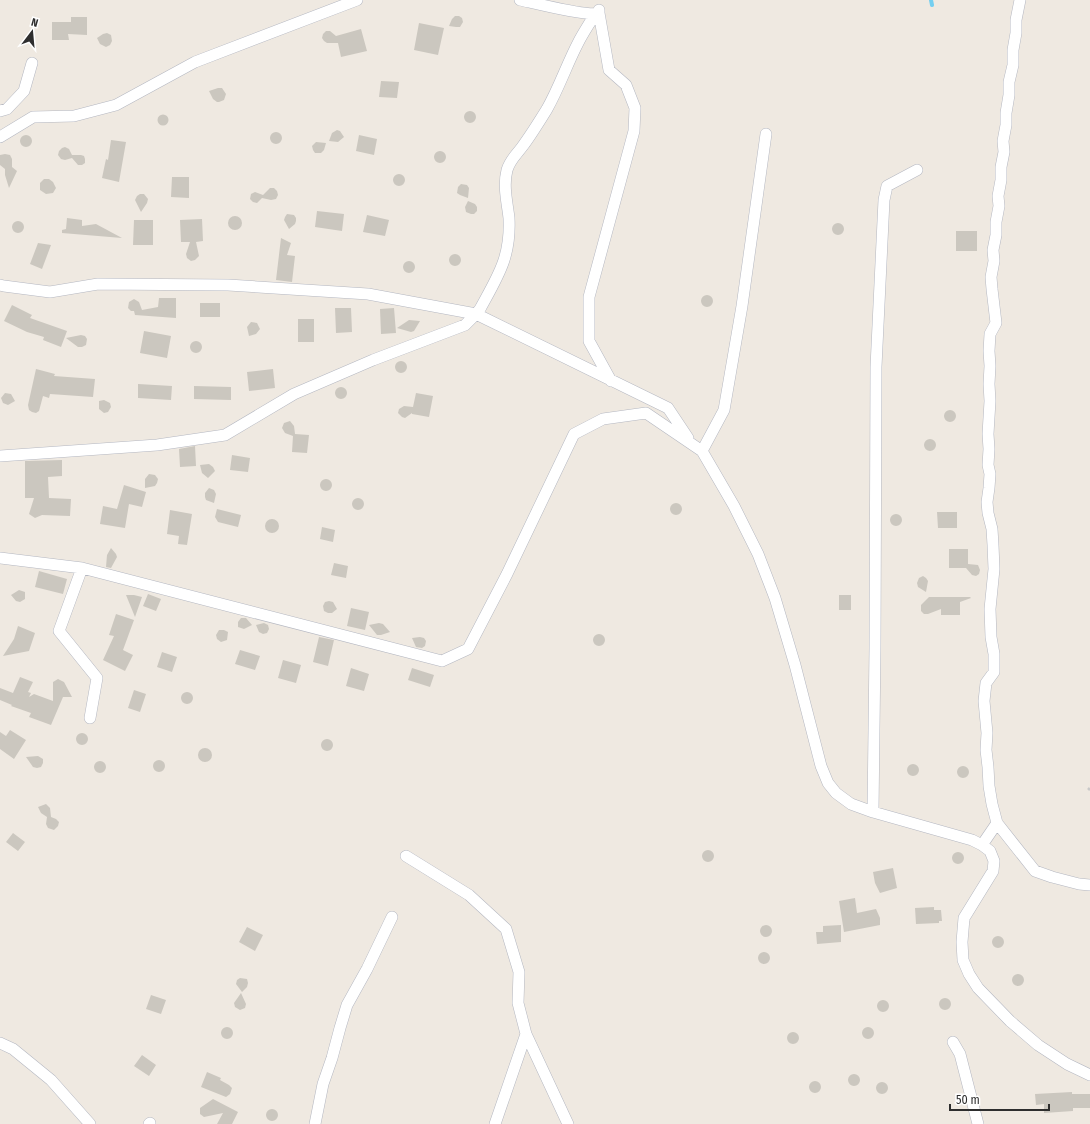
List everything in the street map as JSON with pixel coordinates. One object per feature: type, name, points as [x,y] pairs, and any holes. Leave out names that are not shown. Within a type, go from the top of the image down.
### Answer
[{"type":"street","points":[[0,137],[34,117],[74,116],[116,105],[195,62],[357,0]]},
{"type":"street","points":[[520,0],[557,8],[598,12]]},
{"type":"street","points":[[1020,0],[1016,20],[1013,65],[1009,82],[1006,125],[1003,141],[1004,152],[998,196],[999,206],[996,222],[994,261],[991,277],[996,323],[990,334],[989,351],[990,401],[988,465],[990,474],[987,502],[992,529],[994,569],[990,616],[991,637],[994,654],[994,672],[986,683],[984,701],[987,733],[986,750],[989,786],[997,823],[1035,871],[1079,884],[1090,885]]},
{"type":"street","points":[[0,456],[157,445],[225,435],[294,394],[373,360],[465,325],[476,314],[502,269],[506,257],[509,217],[505,184],[507,170],[511,159],[524,145],[548,107],[578,41],[598,12]]},
{"type":"street","points":[[598,12],[609,70],[626,85],[635,108],[634,131],[589,297],[589,341],[611,381]]},
{"type":"street","points":[[0,111],[7,109],[24,91],[32,63]]},
{"type":"street","points":[[702,451],[724,410],[742,306],[766,134]]},
{"type":"street","points":[[873,812],[876,648],[876,367],[884,200],[887,186],[917,170]]},
{"type":"street","points":[[0,285],[50,292],[98,284],[228,285],[360,293],[476,314],[668,408],[690,442]]},
{"type":"street","points":[[0,558],[82,568],[442,661],[468,649],[507,574],[574,434],[603,419],[646,413],[702,451],[734,506],[758,554],[775,598],[795,665],[821,766],[828,783],[836,793],[851,804],[873,812],[972,840],[990,851],[994,861],[993,871],[964,918],[962,942],[963,960],[969,974],[978,988],[1010,1021],[1038,1045],[1067,1064],[1090,1075]]},
{"type":"street","points":[[82,568],[59,631],[97,678],[90,718]]},
{"type":"street","points":[[982,845],[997,823]]},
{"type":"street","points":[[406,856],[469,895],[506,929],[519,972],[518,1003],[526,1034],[568,1124]]},
{"type":"street","points":[[315,1124],[323,1084],[347,1004],[367,969],[392,917]]},
{"type":"street","points":[[495,1124],[526,1034]]},
{"type":"street","points":[[953,1042],[960,1054],[978,1124]]},
{"type":"street","points":[[0,1043],[13,1049],[51,1080],[90,1124]]},
{"type":"building","points":[[455,16],[462,18],[463,22],[460,27],[449,26]]},
{"type":"building","points":[[71,17],[87,17],[87,35],[68,34],[69,40],[52,40],[52,22],[71,22]]},
{"type":"building","points":[[419,23],[444,28],[438,55],[414,50]]},
{"type":"building","points":[[361,29],[367,51],[341,57],[338,43],[327,43],[322,38],[326,31],[330,31],[336,36]]},
{"type":"building","points":[[107,33],[111,35],[112,41],[110,45],[106,47],[100,44],[97,38]]},
{"type":"building","points":[[381,81],[399,82],[397,98],[379,97]]},
{"type":"building","points":[[222,88],[226,94],[224,100],[217,102],[213,99],[209,91]]},
{"type":"building","points":[[470,111],[474,113],[476,117],[474,121],[470,123],[466,121],[464,117],[466,113]]},
{"type":"building","points":[[163,114],[167,116],[169,120],[167,124],[163,126],[159,124],[157,120],[159,116]]},
{"type":"building","points":[[337,130],[340,131],[344,137],[338,142],[329,141],[332,133]]},
{"type":"building","points":[[274,132],[278,132],[282,138],[278,144],[274,144],[270,140],[270,136]]},
{"type":"building","points":[[28,135],[31,136],[31,146],[24,147],[21,146],[20,139],[21,136]]},
{"type":"building","points":[[359,135],[377,139],[374,155],[356,151]]},
{"type":"building","points":[[111,140],[126,142],[119,182],[102,178],[106,159],[108,160]]},
{"type":"building","points":[[316,142],[326,143],[324,150],[321,153],[315,153],[313,150],[312,146]]},
{"type":"building","points":[[65,147],[69,149],[72,155],[84,156],[85,163],[78,165],[72,158],[65,160],[61,159],[58,155],[59,151]]},
{"type":"building","points":[[440,151],[444,153],[446,157],[444,161],[440,163],[436,161],[434,157],[436,153]]},
{"type":"building","points":[[0,155],[10,155],[12,159],[12,167],[17,171],[9,188],[5,175],[5,169],[0,165]]},
{"type":"building","points":[[397,174],[401,174],[405,180],[401,186],[397,186],[393,182],[393,178]]},
{"type":"building","points":[[172,177],[189,177],[189,198],[171,197]]},
{"type":"building","points":[[44,179],[49,179],[53,182],[56,188],[53,193],[46,194],[40,190],[40,183]]},
{"type":"building","points":[[461,184],[467,185],[469,188],[468,198],[457,193],[458,187]]},
{"type":"building","points":[[270,188],[274,188],[277,191],[278,195],[276,199],[271,200],[262,198],[257,203],[250,199],[251,194],[255,192],[263,195]]},
{"type":"building","points":[[140,194],[144,194],[148,199],[141,212],[135,200]]},
{"type":"building","points":[[468,201],[475,204],[477,207],[477,211],[474,214],[466,212],[465,207]]},
{"type":"building","points":[[317,211],[344,214],[342,231],[315,227]]},
{"type":"building","points":[[287,214],[294,215],[296,218],[295,224],[289,229],[284,220]]},
{"type":"building","points":[[367,215],[389,220],[385,236],[363,232]]},
{"type":"building","points":[[232,216],[238,216],[242,220],[242,226],[238,230],[232,230],[228,226],[228,220]]},
{"type":"building","points":[[67,218],[82,220],[82,226],[96,224],[122,238],[62,233],[62,230],[66,229]]},
{"type":"building","points":[[202,219],[203,241],[196,242],[199,256],[195,260],[191,261],[187,258],[186,254],[190,242],[181,242],[180,220]]},
{"type":"building","points":[[134,220],[153,220],[153,245],[133,245]]},
{"type":"building","points":[[18,221],[22,223],[24,227],[22,231],[18,233],[14,231],[12,227],[14,223]]},
{"type":"building","points":[[838,223],[842,225],[844,229],[842,233],[838,235],[834,233],[832,229],[834,225]]},
{"type":"building","points":[[956,231],[977,231],[977,251],[956,251]]},
{"type":"building","points":[[281,238],[291,243],[287,255],[295,256],[292,282],[276,280]]},
{"type":"building","points":[[38,243],[51,245],[42,269],[30,264]]},
{"type":"building","points":[[455,254],[459,256],[461,260],[459,264],[455,266],[451,264],[449,260],[451,256]]},
{"type":"building","points":[[409,261],[413,263],[415,267],[413,271],[409,273],[405,271],[403,267],[405,263]]},
{"type":"building","points":[[707,295],[711,297],[713,301],[711,305],[707,307],[703,305],[701,301],[703,297]]},
{"type":"building","points":[[159,298],[176,298],[176,318],[135,315],[134,311],[131,311],[128,308],[129,302],[134,299],[139,302],[142,310],[158,307]]},
{"type":"building","points":[[200,303],[220,303],[220,317],[200,317]]},
{"type":"building","points":[[12,305],[32,315],[30,318],[67,331],[61,347],[43,340],[44,337],[27,332],[4,321]]},
{"type":"building","points":[[335,308],[351,308],[352,332],[336,333]]},
{"type":"building","points":[[394,308],[396,333],[381,334],[380,309]]},
{"type":"building","points":[[298,319],[314,319],[314,342],[298,342]]},
{"type":"building","points":[[409,320],[420,321],[414,331],[411,332],[397,328]]},
{"type":"building","points":[[251,322],[257,323],[260,329],[256,334],[249,336],[247,327]]},
{"type":"building","points":[[144,331],[171,336],[167,358],[140,353]]},
{"type":"building","points":[[81,335],[85,336],[87,339],[86,345],[82,347],[78,347],[66,338]]},
{"type":"building","points":[[194,341],[198,341],[202,347],[198,353],[194,353],[190,349],[190,345]]},
{"type":"building","points":[[399,361],[403,361],[407,367],[403,373],[399,373],[395,369],[395,365]]},
{"type":"building","points":[[36,369],[55,374],[54,376],[95,379],[93,397],[50,394],[49,398],[43,396],[39,411],[36,413],[32,412],[29,410],[28,405]]},
{"type":"building","points":[[273,369],[275,388],[249,391],[247,372]]},
{"type":"building","points":[[138,384],[172,386],[171,400],[138,398]]},
{"type":"building","points":[[194,386],[231,387],[231,400],[194,399]]},
{"type":"building","points":[[339,387],[343,387],[347,393],[343,399],[339,399],[335,395],[335,391]]},
{"type":"building","points":[[5,393],[11,394],[15,401],[8,405],[3,403],[1,398]]},
{"type":"building","points":[[416,393],[433,396],[429,417],[412,413],[405,418],[402,417],[398,413],[399,409],[404,406],[413,407]]},
{"type":"building","points":[[104,400],[110,403],[111,407],[108,412],[104,413],[99,409],[99,401]]},
{"type":"building","points":[[950,410],[954,412],[956,416],[954,420],[950,422],[946,420],[944,416],[946,412]]},
{"type":"building","points":[[290,421],[294,426],[295,434],[309,435],[307,453],[292,452],[293,436],[285,433],[282,428],[284,423]]},
{"type":"building","points":[[930,439],[934,441],[936,445],[934,449],[930,451],[926,449],[924,445],[926,441]]},
{"type":"building","points":[[195,446],[196,466],[180,467],[179,449]]},
{"type":"building","points":[[232,455],[250,458],[248,472],[230,470]]},
{"type":"building","points":[[62,460],[62,476],[48,477],[49,498],[71,499],[70,516],[42,515],[35,518],[29,514],[34,498],[25,498],[25,461]]},
{"type":"building","points":[[209,464],[215,471],[208,478],[202,473],[200,465]]},
{"type":"building","points":[[149,474],[155,475],[158,479],[157,483],[155,486],[145,488],[145,479]]},
{"type":"building","points":[[324,479],[328,479],[332,485],[328,491],[324,491],[320,487],[320,483]]},
{"type":"building","points":[[124,485],[146,492],[142,507],[129,504],[125,528],[100,524],[103,506],[117,509]]},
{"type":"building","points":[[209,488],[214,490],[216,494],[214,503],[206,500],[205,497],[205,493]]},
{"type":"building","points":[[358,498],[362,500],[364,504],[362,508],[358,510],[354,508],[352,504],[354,500]]},
{"type":"building","points":[[676,503],[680,505],[682,509],[680,513],[676,515],[672,513],[670,509],[672,505]]},
{"type":"building","points":[[217,509],[241,515],[238,527],[218,522],[215,517]]},
{"type":"building","points":[[170,510],[192,514],[187,545],[178,544],[179,536],[167,534]]},
{"type":"building","points":[[937,512],[957,512],[957,528],[938,528]]},
{"type":"building","points":[[896,514],[900,516],[902,520],[900,524],[896,526],[892,524],[890,520],[892,516]]},
{"type":"building","points":[[272,519],[277,521],[279,526],[277,531],[272,533],[267,531],[265,526],[267,521]]},
{"type":"building","points":[[322,527],[335,530],[333,542],[320,539]]},
{"type":"building","points":[[111,548],[117,557],[111,568],[106,567],[107,555]]},
{"type":"building","points":[[949,549],[968,549],[968,564],[978,565],[980,570],[979,574],[976,576],[972,575],[966,568],[949,568]]},
{"type":"building","points":[[334,563],[348,566],[346,578],[331,575]]},
{"type":"building","points":[[39,571],[67,579],[63,594],[35,587]]},
{"type":"building","points":[[923,576],[928,581],[926,592],[918,587],[917,583],[919,578]]},
{"type":"building","points":[[19,590],[25,592],[25,599],[20,602],[16,601],[11,595]]},
{"type":"building","points":[[148,594],[161,599],[156,611],[143,606]]},
{"type":"building","points":[[126,595],[142,597],[135,617]]},
{"type":"building","points":[[839,595],[851,595],[851,610],[839,610]]},
{"type":"building","points":[[929,597],[971,598],[960,602],[960,615],[941,615],[941,609],[924,614],[921,611],[921,605]]},
{"type":"building","points":[[325,602],[333,602],[337,609],[332,613],[324,611],[323,606]]},
{"type":"building","points":[[351,608],[369,612],[365,630],[347,626]]},
{"type":"building","points":[[116,614],[134,620],[123,650],[133,655],[125,671],[103,660],[114,636],[109,635]]},
{"type":"building","points":[[241,618],[246,618],[252,625],[244,629],[238,627],[238,622]]},
{"type":"building","points":[[264,623],[268,625],[269,629],[267,633],[263,634],[259,632],[256,625]]},
{"type":"building","points":[[379,623],[383,624],[390,632],[377,635],[369,625]]},
{"type":"building","points":[[18,626],[35,633],[29,651],[3,656],[14,639]]},
{"type":"building","points":[[219,630],[228,632],[227,640],[221,642],[217,639],[216,635]]},
{"type":"building","points":[[599,634],[603,636],[605,640],[603,644],[599,646],[595,644],[593,640],[595,636]]},
{"type":"building","points":[[319,637],[334,640],[328,666],[313,662]]},
{"type":"building","points":[[412,638],[424,638],[426,641],[425,646],[422,648],[416,647]]},
{"type":"building","points":[[240,650],[260,656],[255,670],[235,664]]},
{"type":"building","points":[[162,652],[177,657],[172,672],[157,667]]},
{"type":"building","points":[[283,660],[301,665],[296,683],[278,678]]},
{"type":"building","points":[[351,668],[369,674],[364,691],[346,686]]},
{"type":"building","points":[[412,668],[434,675],[430,687],[408,680]]},
{"type":"building","points":[[20,677],[33,682],[28,692],[31,693],[29,697],[34,694],[53,701],[53,682],[58,679],[64,682],[72,697],[63,697],[51,725],[29,717],[31,713],[11,706],[12,705],[0,700],[0,688],[13,693]]},
{"type":"building","points":[[134,690],[146,694],[140,712],[128,708]]},
{"type":"building","points":[[185,692],[189,692],[193,698],[189,704],[185,704],[181,700],[181,696]]},
{"type":"building","points":[[10,730],[26,740],[14,759],[0,749],[0,732],[6,736]]},
{"type":"building","points":[[80,733],[84,733],[88,739],[84,745],[80,745],[76,741],[76,737]]},
{"type":"building","points":[[325,739],[329,739],[333,745],[329,751],[325,751],[321,747],[321,743]]},
{"type":"building","points":[[202,748],[208,748],[212,752],[212,758],[208,762],[202,762],[198,758],[198,752]]},
{"type":"building","points":[[38,756],[43,759],[43,763],[41,767],[33,767],[26,757]]},
{"type":"building","points":[[161,760],[164,761],[164,771],[157,772],[154,771],[153,764],[154,761]]},
{"type":"building","points":[[98,761],[102,761],[106,767],[102,773],[98,773],[94,769],[94,765]]},
{"type":"building","points":[[913,764],[917,766],[919,770],[917,774],[913,776],[909,774],[907,770],[909,766]]},
{"type":"building","points":[[963,766],[967,768],[969,772],[967,776],[963,778],[959,776],[957,772],[959,768]]},
{"type":"building","points":[[46,804],[50,808],[51,817],[59,822],[58,826],[54,830],[48,828],[46,824],[47,817],[41,813],[38,807]]},
{"type":"building","points":[[13,833],[25,842],[18,851],[6,842]]},
{"type":"building","points":[[706,850],[710,850],[714,856],[710,862],[706,862],[702,858],[702,854]]},
{"type":"building","points":[[958,852],[962,854],[964,858],[962,862],[958,864],[954,862],[952,858],[954,854]]},
{"type":"building","points":[[893,868],[897,888],[880,893],[875,883],[873,872]]},
{"type":"building","points":[[855,898],[857,913],[876,909],[880,918],[880,925],[844,932],[839,901]]},
{"type":"building","points":[[934,907],[934,910],[941,910],[942,921],[939,921],[939,923],[916,924],[915,908]]},
{"type":"building","points":[[766,925],[770,927],[772,931],[770,935],[766,937],[762,935],[760,931],[762,927]]},
{"type":"building","points":[[841,925],[841,942],[817,944],[816,932],[823,932],[823,926]]},
{"type":"building","points":[[247,927],[263,935],[255,951],[239,942]]},
{"type":"building","points":[[998,936],[1002,938],[1004,942],[1002,946],[998,948],[994,946],[992,942],[994,938]]},
{"type":"building","points":[[762,952],[766,952],[770,958],[766,964],[762,964],[758,960],[758,956]]},
{"type":"building","points":[[1018,974],[1022,976],[1024,980],[1022,984],[1018,986],[1014,984],[1012,980],[1014,976]]},
{"type":"building","points":[[240,978],[247,979],[248,983],[247,987],[242,992],[236,984],[237,980]]},
{"type":"building","points":[[241,993],[246,1004],[245,1008],[240,1010],[235,1007],[234,1003]]},
{"type":"building","points":[[151,995],[166,1000],[161,1014],[146,1009]]},
{"type":"building","points":[[945,998],[949,1000],[951,1004],[949,1008],[945,1010],[941,1008],[939,1004],[941,1000]]},
{"type":"building","points":[[883,1000],[887,1002],[889,1006],[887,1010],[883,1012],[879,1010],[877,1006],[879,1002]]},
{"type":"building","points":[[227,1027],[231,1029],[233,1033],[231,1037],[227,1039],[223,1037],[221,1033],[223,1029]]},
{"type":"building","points":[[868,1027],[872,1029],[874,1033],[872,1037],[868,1039],[864,1037],[862,1033],[864,1029]]},
{"type":"building","points":[[793,1032],[797,1034],[799,1038],[797,1042],[793,1044],[789,1042],[787,1038],[789,1034]]},
{"type":"building","points":[[142,1055],[156,1065],[149,1076],[134,1066]]},
{"type":"building","points":[[207,1072],[221,1078],[220,1080],[229,1085],[232,1088],[230,1094],[226,1097],[201,1087]]},
{"type":"building","points":[[854,1074],[858,1076],[860,1080],[858,1084],[854,1086],[850,1084],[848,1080],[850,1076]]},
{"type":"building","points":[[815,1081],[819,1083],[821,1087],[819,1091],[815,1093],[811,1091],[809,1087],[811,1083]]},
{"type":"building","points":[[882,1082],[886,1084],[888,1088],[886,1092],[882,1094],[878,1092],[876,1088],[878,1084]]},
{"type":"building","points":[[1072,1092],[1072,1094],[1090,1094],[1090,1108],[1073,1108],[1073,1111],[1044,1113],[1044,1104],[1036,1105],[1035,1094]]},
{"type":"building","points":[[213,1099],[238,1112],[232,1124],[217,1124],[223,1113],[204,1117],[200,1114],[200,1108]]},
{"type":"building","points":[[272,1109],[276,1111],[278,1115],[276,1119],[272,1121],[268,1119],[266,1115],[268,1111]]},
{"type":"waterway","points":[[931,0],[932,5]]}]
